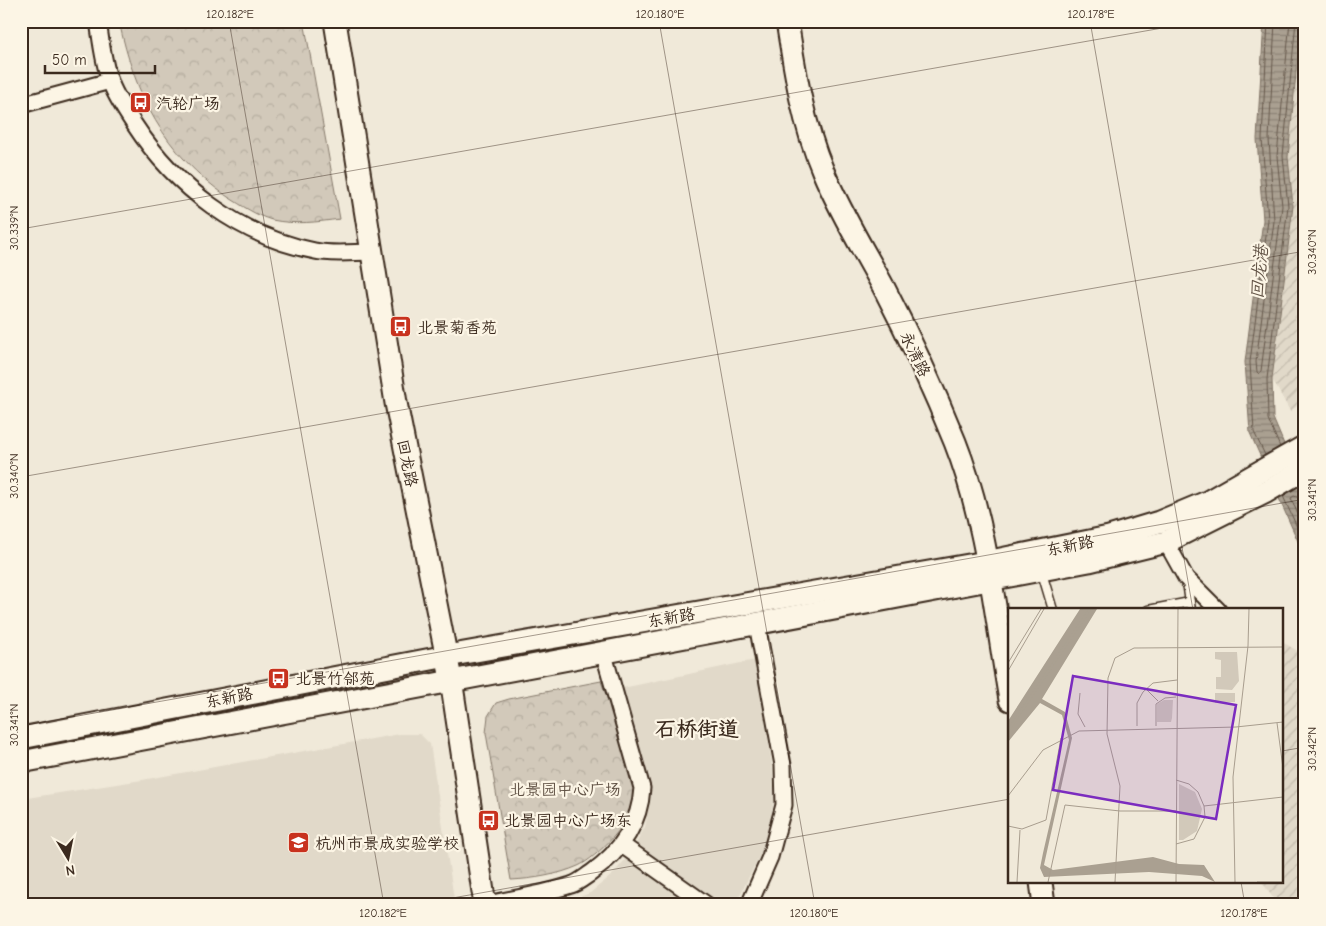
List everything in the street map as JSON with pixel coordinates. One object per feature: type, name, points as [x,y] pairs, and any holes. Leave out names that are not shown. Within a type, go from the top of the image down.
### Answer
[{"type":"main road","name":"回龙路","points":[[335,21],[396,402],[452,679],[485,905]]},
{"type":"main road","name":"永清路","points":[[787,21],[806,120],[822,170],[848,225],[892,304],[928,379],[952,436],[979,519],[1008,688]]},
{"type":"main road","name":"东新路","points":[[21,738],[447,656],[988,572],[1041,571],[1166,542],[1302,456]]},
{"type":"main road","name":"东新路","points":[[21,762],[452,679],[757,624],[988,572],[1159,522],[1207,502],[1262,483]]},
{"type":"main road","points":[[1040,884],[1044,905]]},
{"type":"street","points":[[98,21],[110,80],[125,110],[150,149],[185,186],[227,216],[266,238],[316,252],[372,252]]},
{"type":"street","points":[[21,105],[110,80]]},
{"type":"street","points":[[1166,542],[1186,578],[1216,608]]},
{"type":"street","points":[[749,905],[770,856],[784,805],[783,765],[757,624]]},
{"type":"street","points":[[485,905],[573,885],[605,863],[622,845],[641,806],[642,788],[603,651]]},
{"type":"street","points":[[622,845],[707,905]]},
{"type":"lane","points":[[1041,571],[1052,608]]},
{"type":"lane","points":[[1169,608],[1190,606],[1186,578]]},
{"type":"shaded area","points":[[1301,21],[1305,21],[1305,401],[1290,411],[1272,379],[1293,206],[1288,157]]},
{"type":"shaded area","points":[[1284,643],[1305,655],[1305,898],[1275,901],[1263,884],[1284,884]]},
{"type":"shaded area","points":[[755,660],[771,757],[775,797],[764,847],[735,905],[560,905],[590,893],[612,875],[631,853],[645,827],[650,798],[644,764],[623,688]]},
{"type":"shaded area","name":"杭州市景成实验学校","points":[[400,734],[420,734],[430,744],[455,905],[21,905],[21,799],[142,780]]},
{"type":"green space","points":[[119,21],[304,21],[340,219],[298,223],[272,220],[244,207],[206,180],[186,161],[156,121],[134,74]]},
{"type":"green space","name":"北景园中心广场","points":[[601,681],[632,774],[636,798],[634,807],[622,827],[604,847],[586,862],[554,874],[511,880],[486,733],[488,716],[496,703]]},
{"type":"water","name":"回龙港","points":[[1264,21],[1301,21],[1288,157],[1293,206],[1272,379],[1273,418],[1305,494],[1305,557],[1250,433],[1245,362],[1263,220],[1257,139]]},
{"type":"place","name":"汽轮广场","points":[[140,103]]},
{"type":"place","name":"北景菊香苑","points":[[401,327]]},
{"type":"place","name":"北景竹邻苑","points":[[279,678]]},
{"type":"place","name":"北景园中心广场东","points":[[488,820]]},
{"type":"place","name":"杭州市景成实验学校","points":[[299,843]]},
{"type":"district","name":"石桥街道","points":[[697,729]]}]
